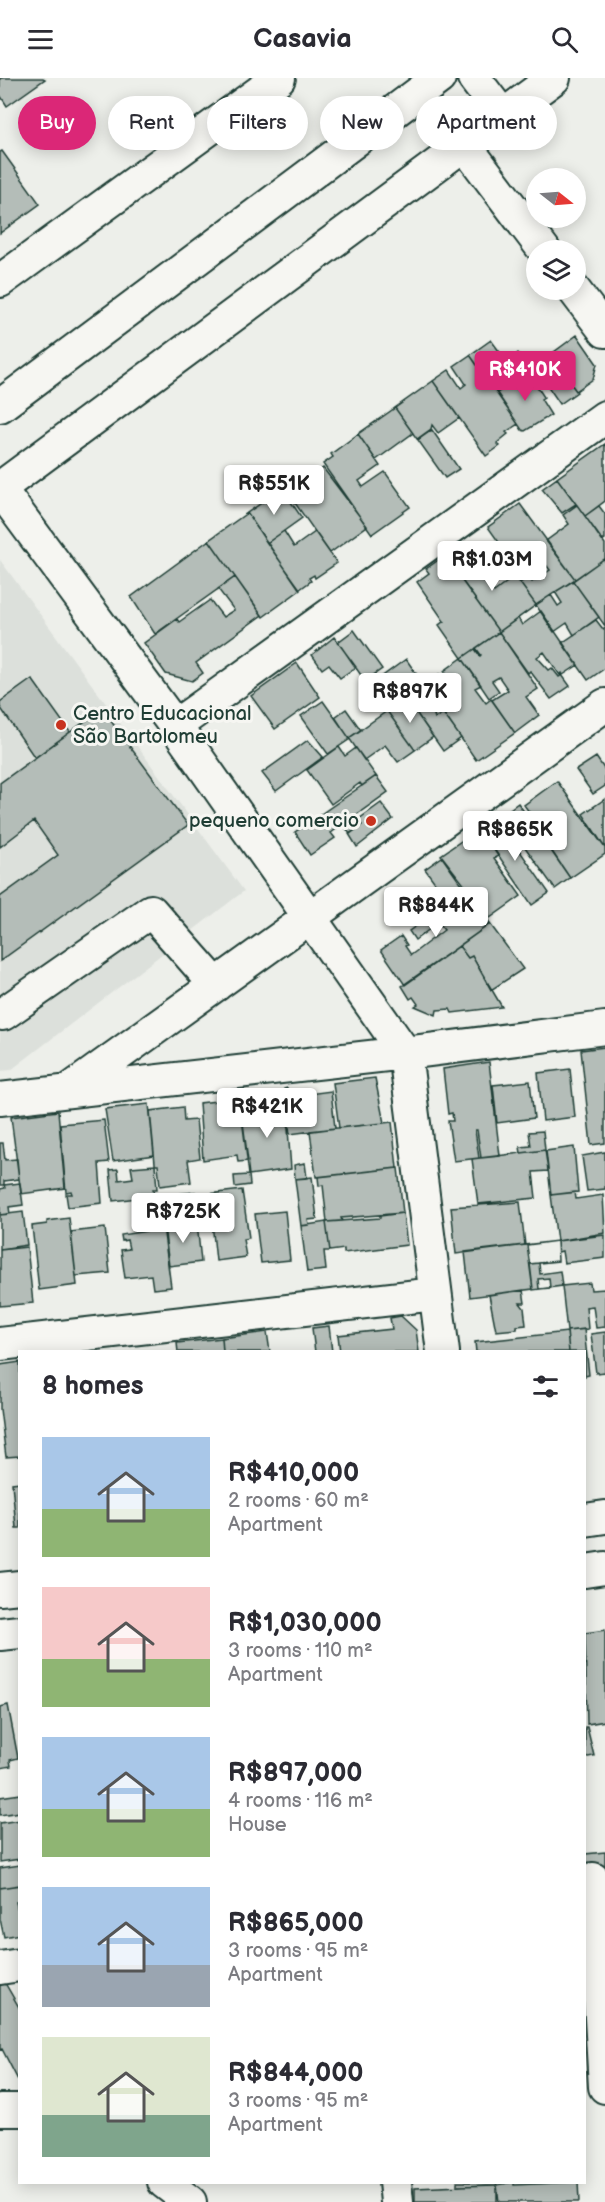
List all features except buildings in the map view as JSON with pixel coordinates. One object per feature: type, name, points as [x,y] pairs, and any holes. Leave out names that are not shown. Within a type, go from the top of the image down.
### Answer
[{"type":"street","points":[[0,281],[279,78]]},
{"type":"street","points":[[474,78],[488,96]]},
{"type":"street","points":[[530,96],[554,78]]},
{"type":"street","points":[[0,406],[428,81]]},
{"type":"street","points":[[444,1350],[405,1053],[175,726],[0,489],[454,150]]},
{"type":"street","points":[[468,150],[536,240]]},
{"type":"street","points":[[582,300],[605,331]]},
{"type":"street","points":[[175,726],[605,417]]},
{"type":"street","points":[[68,1091],[605,705]]},
{"type":"street","points":[[3,1014],[151,911],[216,985]]},
{"type":"street","points":[[0,1099],[605,1028]]},
{"type":"street","points":[[0,1344],[435,1294]]},
{"type":"street","points":[[586,1520],[605,1517]]},
{"type":"street","points":[[586,1571],[605,1568]]},
{"type":"street","points":[[0,1589],[18,1587]]},
{"type":"street","points":[[0,1634],[18,1632]]},
{"type":"street","points":[[594,1879],[605,2087]]},
{"type":"street","points":[[0,1968],[18,1965]]},
{"type":"street","points":[[0,2110],[18,2110]]},
{"type":"street","points":[[167,2184],[190,2202]]},
{"type":"street","points":[[395,2184],[397,2202]]},
{"type":"shaded area","name":"Centro Educacional São Bartolomeu","points":[[0,560],[244,891],[11,1070],[0,1071]]},
{"type":"place","name":"Centro Educacional São Bartolomeu","points":[[61,725]]},
{"type":"place","name":"pequeno comercio","points":[[371,821]]}]
